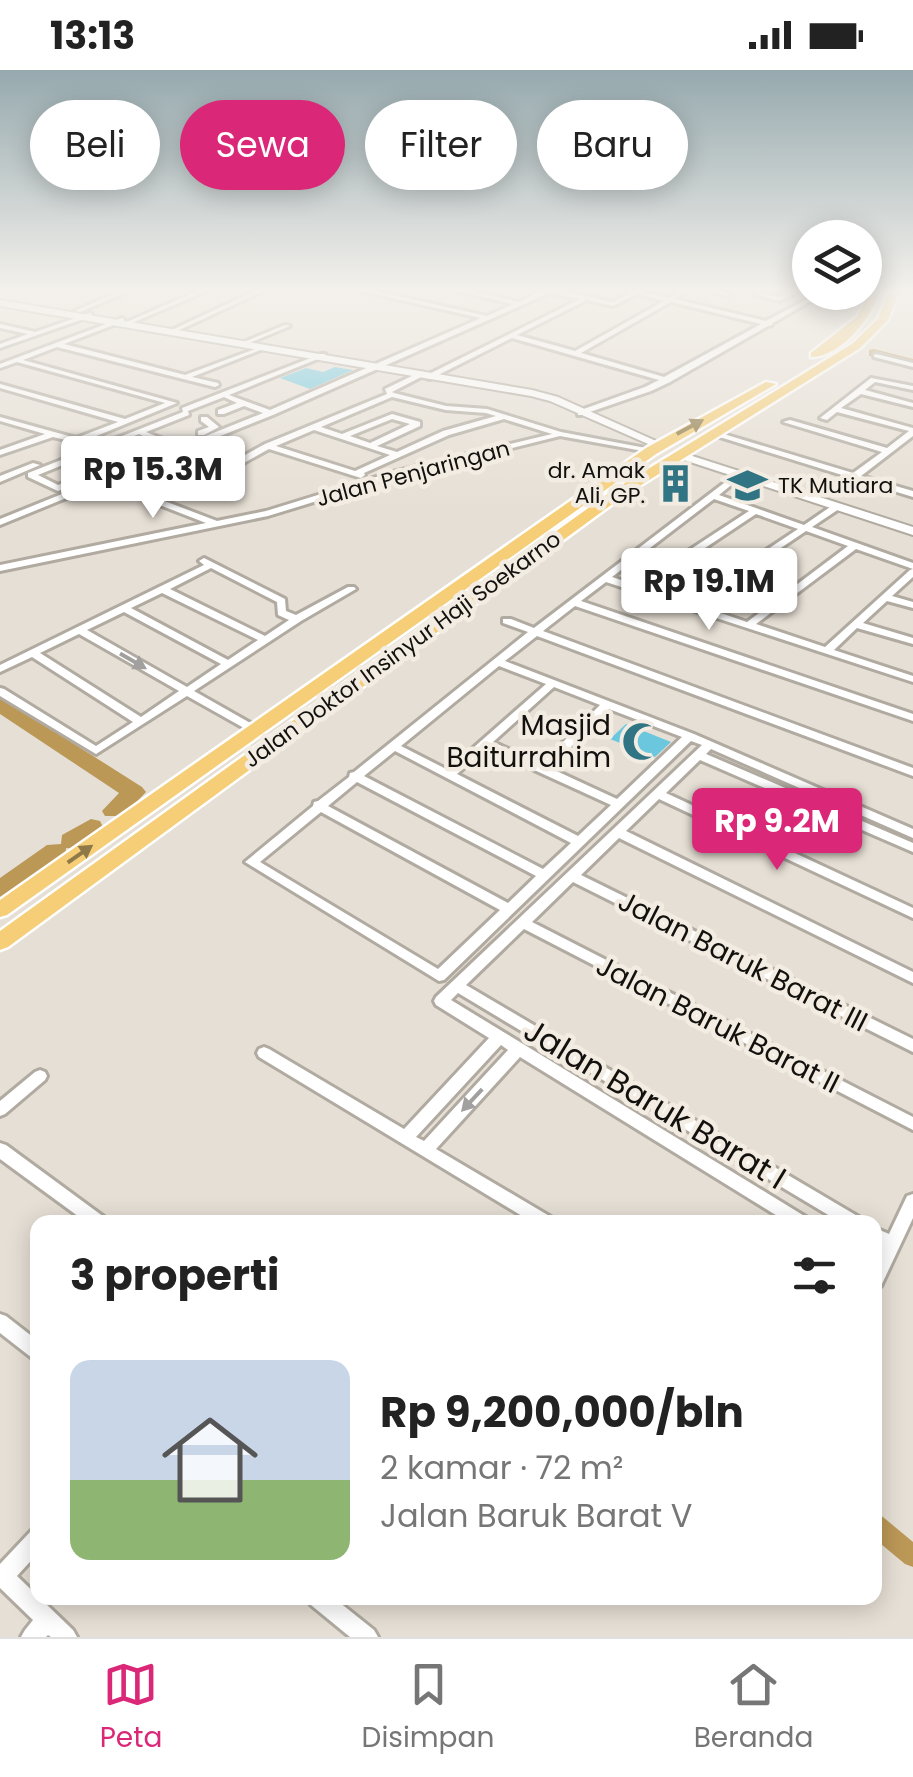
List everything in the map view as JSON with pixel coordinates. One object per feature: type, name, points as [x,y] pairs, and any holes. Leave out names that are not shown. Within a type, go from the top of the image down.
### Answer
[{"type":"main road","name":"Jalan Doktor Insinyur Haji Soekarno","points":[[0,942],[536,552],[714,434],[809,362]]},
{"type":"main road","points":[[788,378],[810,375],[829,362]]},
{"type":"main road","name":"Jalan Doktor Insinyur Haji Soekarno","points":[[0,910],[655,448],[788,378]]},
{"type":"main road","points":[[536,532],[540,537],[556,538]]},
{"type":"main road","points":[[517,546],[530,546],[536,552]]},
{"type":"main road","points":[[164,794],[168,802],[186,805]]},
{"type":"main road","points":[[134,816],[152,817],[152,829]]},
{"type":"street","points":[[25,362],[175,402],[125,422],[30,475],[58,488],[216,427],[186,413]]},
{"type":"street","points":[[130,362],[214,384],[199,391]]},
{"type":"street","points":[[145,362],[200,371]]},
{"type":"street","points":[[186,377],[224,362]]},
{"type":"street","points":[[0,478],[81,447],[138,432],[308,362]]},
{"type":"street","points":[[348,362],[546,396],[655,448]]},
{"type":"street","points":[[0,522],[393,362]]},
{"type":"street","points":[[391,396],[388,391],[454,362]]},
{"type":"street","points":[[607,362],[667,380]]},
{"type":"street","points":[[581,413],[667,380],[700,362]]},
{"type":"street","points":[[824,418],[877,380],[913,388]]},
{"type":"street","points":[[0,386],[125,422]]},
{"type":"street","points":[[859,391],[913,405]]},
{"type":"street","points":[[144,497],[208,479],[268,446],[391,396],[502,417],[560,434]]},
{"type":"street","points":[[228,397],[270,413]]},
{"type":"street","points":[[204,420],[244,403]]},
{"type":"street","points":[[835,410],[913,431]]},
{"type":"street","points":[[344,436],[392,416],[417,424],[370,446]]},
{"type":"street","points":[[357,473],[446,432],[502,417]]},
{"type":"street","points":[[0,420],[53,434],[114,468]]},
{"type":"street","points":[[787,422],[889,450]]},
{"type":"street","points":[[317,428],[397,455]]},
{"type":"street","points":[[855,476],[913,431]]},
{"type":"street","points":[[138,432],[170,445]]},
{"type":"street","points":[[0,453],[53,434]]},
{"type":"street","name":"Jalan Penjaringan","points":[[0,568],[268,513],[376,480],[560,434],[655,448]]},
{"type":"street","points":[[714,434],[913,494]]},
{"type":"street","points":[[268,446],[376,480]]},
{"type":"street","points":[[679,455],[736,478],[913,529]]},
{"type":"street","points":[[690,736],[439,976],[253,864],[251,859],[573,602],[736,478]]},
{"type":"street","points":[[104,481],[215,524]]},
{"type":"street","points":[[713,496],[913,569],[826,650]]},
{"type":"street","points":[[689,606],[836,507]]},
{"type":"street","points":[[0,511],[12,517]]},
{"type":"street","points":[[637,589],[755,511]]},
{"type":"street","points":[[749,626],[854,546]]},
{"type":"street","points":[[0,669],[162,589],[206,562],[282,601],[281,613],[297,619]]},
{"type":"street","points":[[604,578],[913,679]]},
{"type":"street","points":[[162,589],[265,640]]},
{"type":"street","points":[[0,690],[96,751],[297,619],[351,589]]},
{"type":"street","points":[[886,597],[913,605]]},
{"type":"street","points":[[573,602],[913,718]]},
{"type":"street","points":[[124,608],[228,664]]},
{"type":"street","points":[[508,621],[913,772]]},
{"type":"street","points":[[856,624],[913,641]]},
{"type":"street","points":[[80,630],[256,730]]},
{"type":"street","points":[[32,653],[141,722]]},
{"type":"street","points":[[498,662],[690,736],[704,750],[909,835]]},
{"type":"street","points":[[449,775],[553,683]]},
{"type":"street","points":[[542,769],[608,704]]},
{"type":"street","points":[[486,743],[619,804]]},
{"type":"street","points":[[393,746],[579,842]]},
{"type":"street","points":[[456,986],[704,750]]},
{"type":"street","points":[[354,776],[545,875]]},
{"type":"street","points":[[658,794],[913,913]]},
{"type":"street","points":[[318,806],[509,909]]},
{"type":"street","points":[[618,832],[913,978]]},
{"type":"street","name":"Jalan Baruk Barat III","points":[[572,876],[913,1046]]},
{"type":"street","name":"Jalan Baruk Barat II","points":[[523,923],[913,1124]]},
{"type":"street","name":"Jalan Baruk Barat I","points":[[789,1215],[441,1001],[456,986],[841,1215]]},
{"type":"street","points":[[405,1138],[498,1038]]},
{"type":"street","points":[[425,1150],[518,1049]]},
{"type":"street","points":[[264,1054],[533,1215]]},
{"type":"street","points":[[0,1110],[40,1076]]},
{"type":"street","points":[[0,1150],[88,1215]]},
{"type":"street","points":[[882,1264],[913,1201]]},
{"type":"street","points":[[882,1240],[892,1245]]},
{"type":"street","points":[[0,1322],[30,1346]]},
{"type":"street","points":[[30,1546],[1,1576],[30,1594]]},
{"type":"street","points":[[38,1605],[66,1637]]},
{"type":"street","points":[[327,1605],[367,1637]]},
{"type":"street","points":[[32,1637],[48,1620]]},
{"type":"building","points":[[335,367],[353,370],[310,389],[280,378],[306,368],[323,372]]},
{"type":"building","name":"Masjid Baiturrahim","points":[[626,724],[671,742],[655,757],[610,739]]},
{"type":"waterway","points":[[0,704],[134,792],[114,811]]},
{"type":"waterway","points":[[71,841],[91,827]]},
{"type":"waterway","points":[[0,890],[56,851]]},
{"type":"waterway","points":[[882,1531],[913,1556]]},
{"type":"place","name":"dr. Amak Ali, GP.","points":[[675,483]]},
{"type":"place","name":"TK Mutiara","points":[[748,485]]},
{"type":"place","name":"Masjid Baiturrahim","points":[[641,741]]}]
